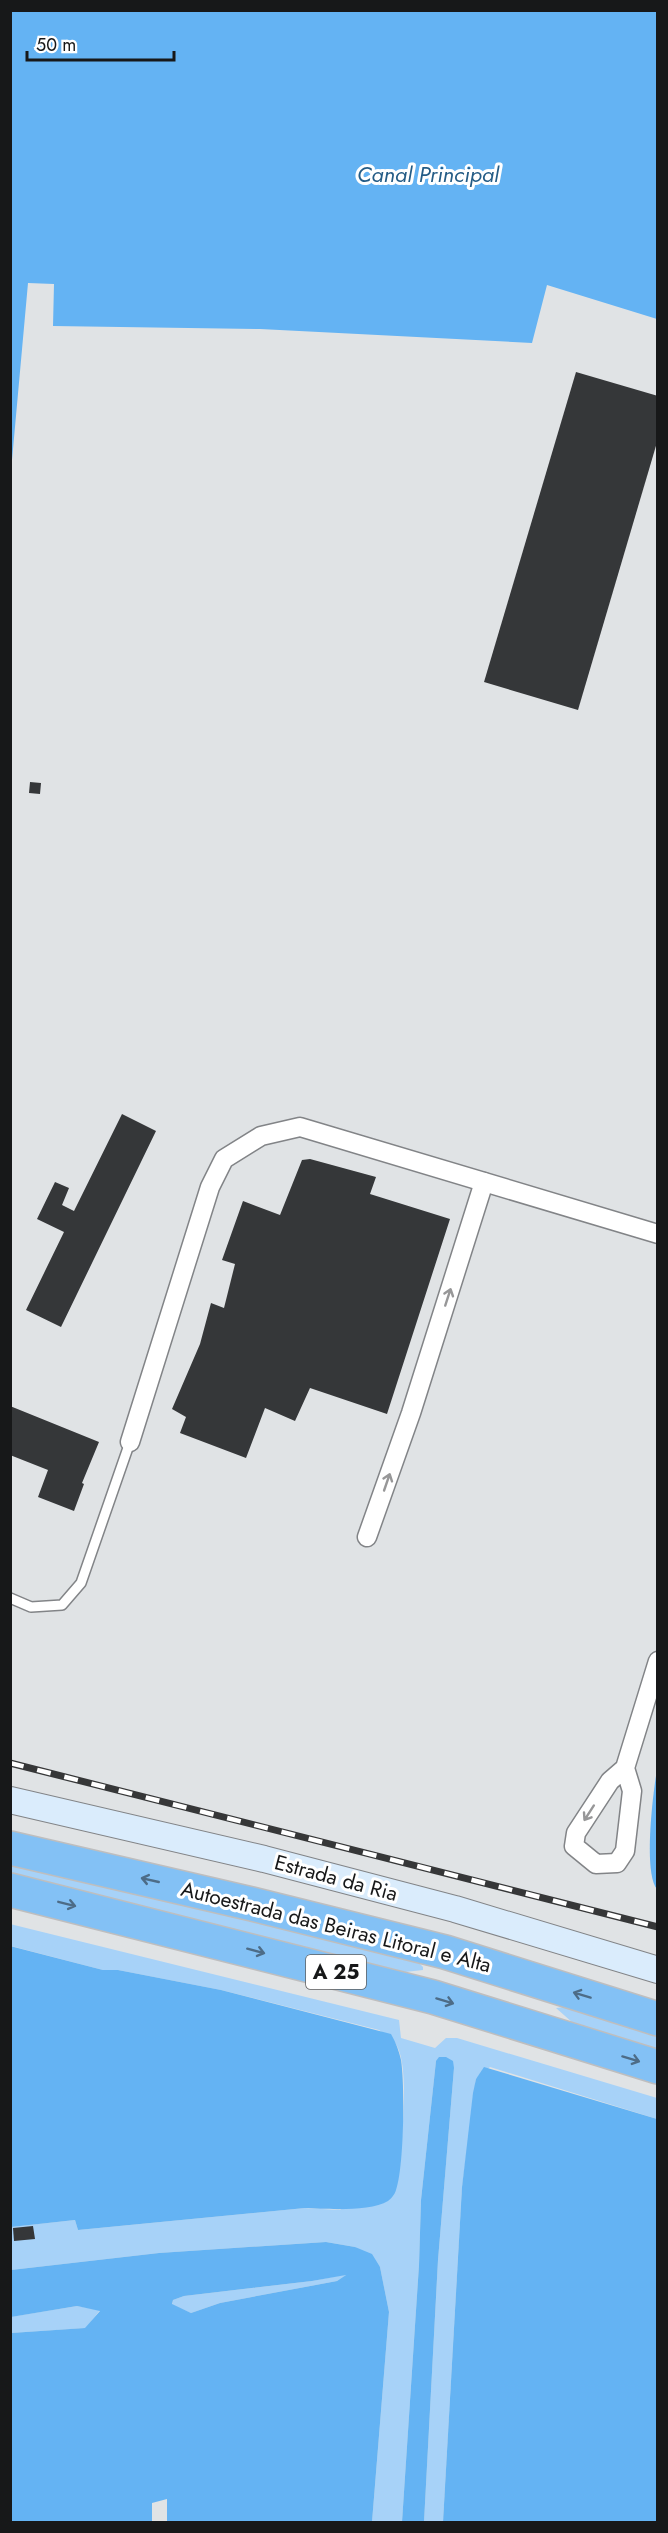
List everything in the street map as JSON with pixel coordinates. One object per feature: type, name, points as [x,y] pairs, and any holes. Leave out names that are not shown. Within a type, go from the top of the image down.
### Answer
[{"type":"highway","name":"Autoestrada das Beiras Litoral e Alta","points":[[10,1848],[241,1901],[445,1952],[657,2019]]},
{"type":"highway","name":"Autoestrada das Beiras Litoral e Alta","points":[[10,1890],[434,1997],[657,2067]]},
{"type":"street","points":[[130,1442],[210,1187],[224,1159],[261,1136],[300,1127],[657,1234]]},
{"type":"street","points":[[367,1537],[411,1413],[484,1182]]},
{"type":"street","points":[[625,1768],[632,1791],[625,1851],[617,1863],[596,1864],[574,1846],[576,1833],[610,1781],[625,1768],[657,1661]]},
{"type":"street","name":"Estrada da Ria","points":[[10,1800],[309,1871],[455,1910],[657,1970]]},
{"type":"lane","points":[[10,1598],[31,1607],[62,1605],[81,1583],[130,1442]]},
{"type":"shaded area","points":[[10,1860],[411,1955],[423,1967],[423,1970],[405,1972],[11,1874]]},
{"type":"shaded area","points":[[10,1924],[399,2020],[401,2038],[435,2048],[446,2038],[457,2038],[657,2098],[657,2119],[490,2067],[476,2079],[462,2187],[443,2522],[424,2522],[438,2260],[454,2068],[436,2061],[421,2200],[419,2265],[402,2522],[372,2522],[389,2312],[380,2267],[355,2247],[326,2242],[159,2253],[11,2270],[10,2227],[75,2220],[78,2230],[305,2208],[340,2210],[400,2169],[404,2088],[401,2057],[397,2046],[392,2039],[379,2030],[221,1990],[118,1970],[103,1970],[11,1946]]},
{"type":"shaded area","points":[[580,2005],[657,2030],[657,2049],[573,2023],[556,2008]]},
{"type":"shaded area","points":[[348,2274],[337,2281],[220,2303],[191,2313],[172,2305],[173,2300],[184,2296],[312,2281]]},
{"type":"shaded area","points":[[77,2306],[100,2310],[86,2328],[11,2333],[10,2317]]},
{"type":"water","name":"Canal Principal","points":[[11,10],[657,11],[657,319],[547,285],[532,343],[260,329],[53,326],[54,284],[28,283],[11,471]]},
{"type":"water","points":[[657,1770],[658,1889],[653,1880],[650,1850]]},
{"type":"water","points":[[10,1946],[103,1970],[118,1970],[221,1990],[391,2034],[401,2060],[403,2088],[401,2164],[394,2195],[388,2201],[380,2204],[359,2208],[305,2208],[78,2230],[75,2220],[11,2227]]},
{"type":"water","points":[[439,2057],[446,2057],[453,2061],[454,2068],[438,2260],[424,2522],[402,2522],[419,2265],[421,2200],[436,2061]]},
{"type":"water","points":[[484,2067],[657,2119],[657,2522],[443,2522],[462,2187],[473,2093],[476,2079]]},
{"type":"water","points":[[326,2242],[355,2247],[372,2254],[380,2267],[389,2312],[372,2522],[167,2522],[167,2499],[152,2503],[152,2522],[11,2522],[11,2333],[85,2328],[100,2311],[77,2306],[11,2317],[11,2270],[159,2253]],"holes":[[[346,2275],[337,2281],[220,2303],[191,2313],[172,2304],[173,2300],[184,2296]]]},
{"type":"building","points":[[576,372],[658,396],[658,439],[578,710],[484,682]]},
{"type":"building","points":[[30,782],[41,783],[40,794],[29,793]]},
{"type":"building","points":[[122,1114],[156,1131],[61,1327],[26,1310],[64,1232],[37,1219],[55,1182],[69,1188],[62,1205],[74,1211]]},
{"type":"building","points":[[310,1159],[376,1177],[370,1194],[450,1219],[387,1414],[310,1388],[295,1421],[265,1408],[246,1458],[180,1433],[186,1417],[172,1409],[200,1344],[211,1303],[224,1308],[235,1264],[222,1260],[243,1201],[280,1215],[302,1160]]},
{"type":"building","points":[[10,1406],[99,1442],[82,1483],[84,1484],[74,1511],[38,1497],[48,1470],[10,1455]]},
{"type":"building","points":[[33,2226],[35,2239],[14,2241],[13,2228]]},
{"type":"railway","points":[[10,1763],[658,1927]]}]
